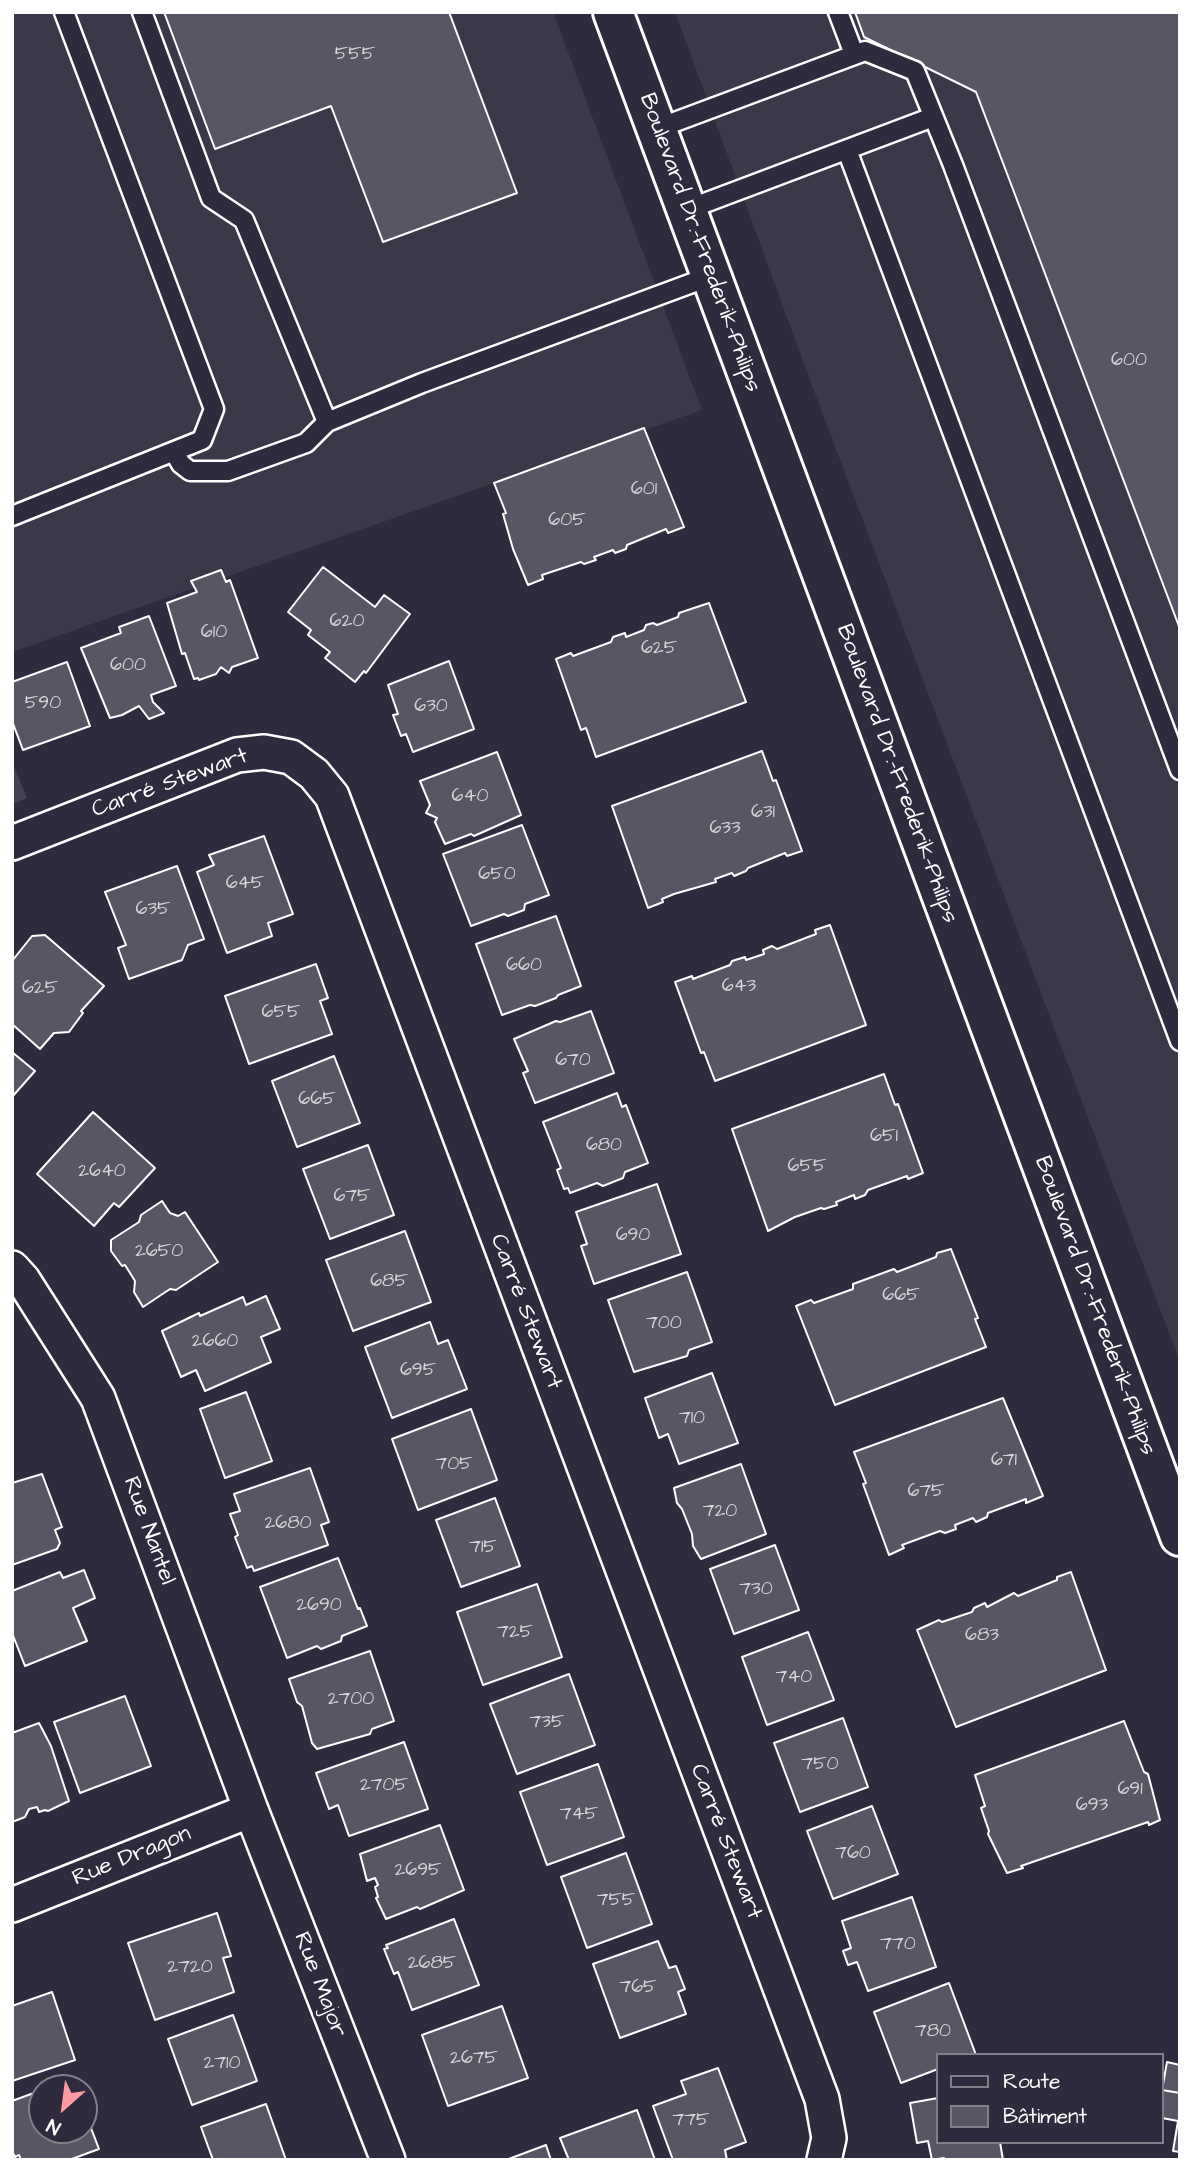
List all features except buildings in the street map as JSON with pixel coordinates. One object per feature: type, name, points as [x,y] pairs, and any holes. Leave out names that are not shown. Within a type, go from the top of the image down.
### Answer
[{"type":"street","name":"Boulevard Dr.-Frederik-Philips","points":[[613,12],[1180,1536]]},
{"type":"street","name":"Carré Stewart","points":[[12,843],[237,755],[264,752],[291,757],[314,774],[331,796],[822,2099],[829,2138],[824,2160]]},
{"type":"street","name":"Rue Nantel","points":[[12,1268],[23,1280],[98,1398],[251,1810]]},
{"type":"street","name":"Rue Dragon","points":[[12,1905],[251,1810]]},
{"type":"street","name":"Rue Major","points":[[251,1810],[387,2160]]},
{"type":"lane","points":[[12,516],[202,440],[214,410],[64,12]]},
{"type":"lane","points":[[142,12],[211,198],[244,220],[327,422]]},
{"type":"lane","points":[[838,12],[854,54]]},
{"type":"lane","points":[[656,129],[865,51],[915,71],[1180,770]]},
{"type":"lane","points":[[686,210],[933,117]]},
{"type":"lane","points":[[847,150],[1180,1041]]},
{"type":"lane","points":[[174,452],[181,464],[190,471],[228,471],[306,443],[327,422],[422,383],[711,276]]},
{"type":"shaded area","points":[[12,12],[553,12],[702,410],[12,652]]},
{"type":"shaded area","points":[[675,12],[1180,12],[1180,1362],[810,380]]},
{"type":"shaded area","points":[[12,762],[27,798],[12,804]]}]
